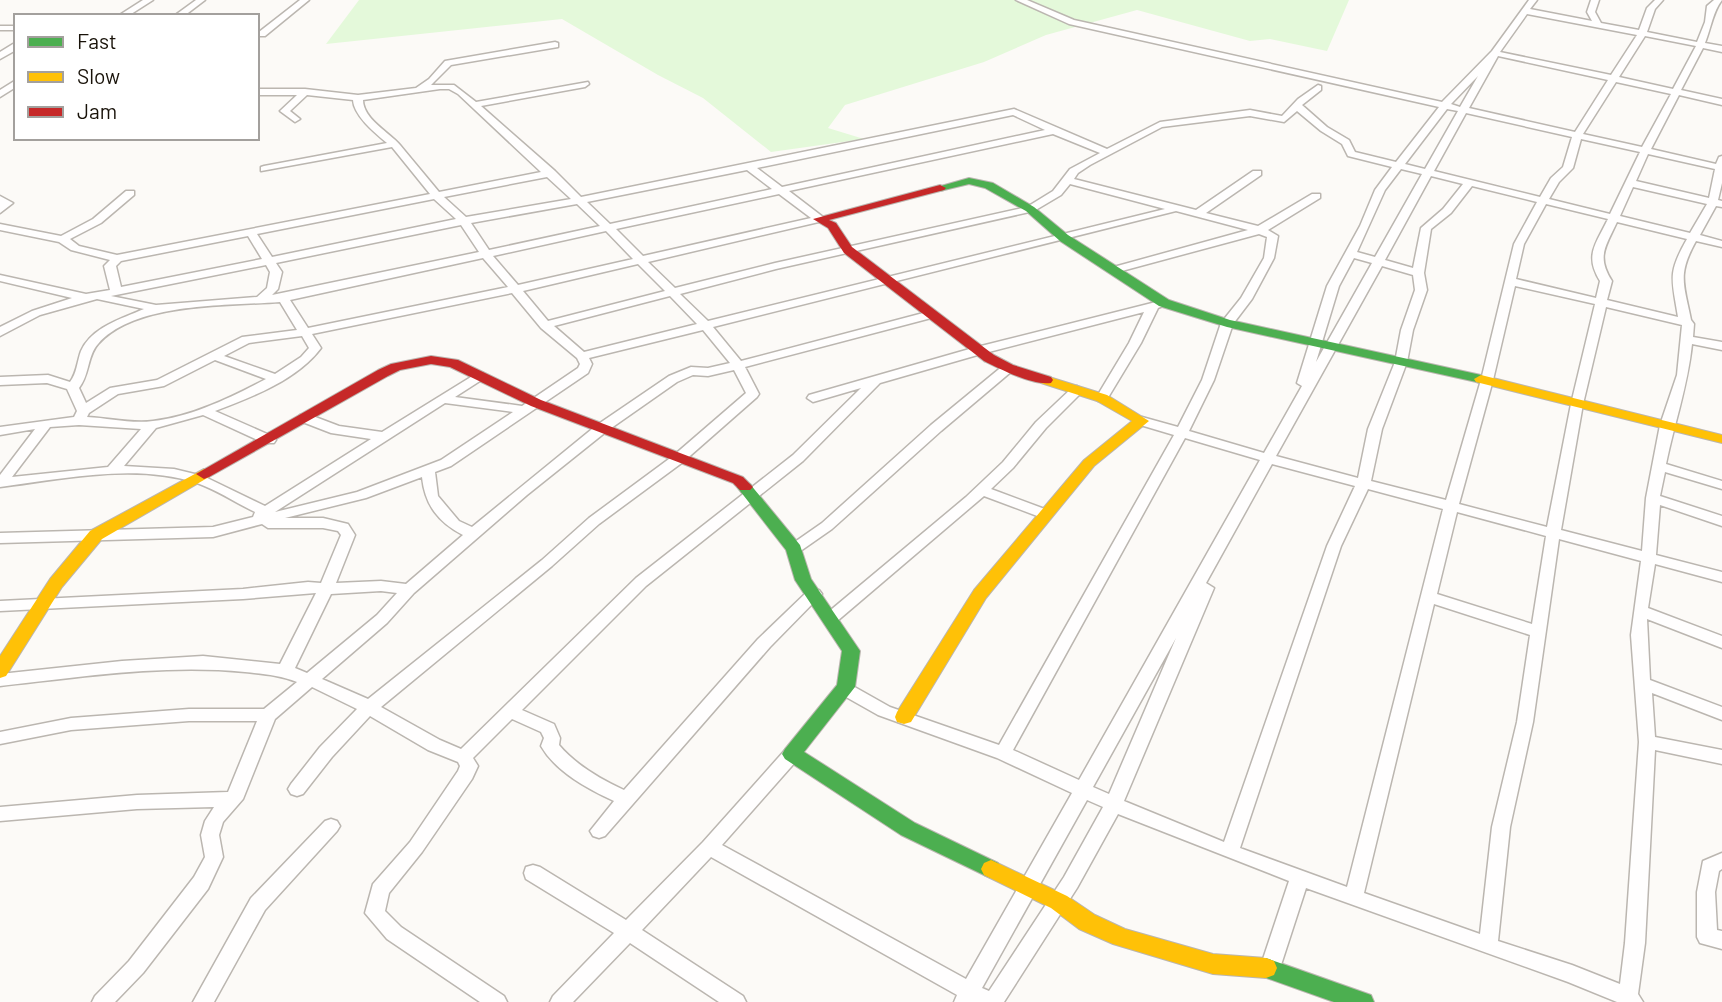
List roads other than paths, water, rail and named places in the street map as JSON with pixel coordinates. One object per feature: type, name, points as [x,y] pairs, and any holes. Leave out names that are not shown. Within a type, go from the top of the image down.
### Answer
[{"type":"street","points":[[125,14],[149,0]]},
{"type":"street","points":[[181,14],[201,0]]},
{"type":"street","points":[[259,35],[305,0]]},
{"type":"street","points":[[845,689],[884,711],[1003,753],[1113,804],[1230,852],[1572,974],[1631,1000],[1647,742],[1639,635],[1641,611],[1649,559],[1653,498],[1667,425],[1680,385],[1688,340],[1688,324],[1685,322],[1677,273],[1692,238],[1717,203],[1721,165],[1577,136],[1073,22],[1020,0]]},
{"type":"street","points":[[1595,0],[1591,12],[1598,25]]},
{"type":"street","points":[[1353,897],[1451,506],[1487,380],[1519,244],[1555,180],[1567,168],[1577,136],[1642,34],[1651,8],[1658,0]]},
{"type":"street","points":[[1488,946],[1501,827],[1525,722],[1553,534],[1577,404],[1606,281],[1599,270],[1596,256],[1616,219],[1645,151],[1700,44],[1709,22],[1711,6],[1719,0]]},
{"type":"street","points":[[709,847],[991,1002],[1059,902],[1113,804],[1197,607],[1298,398],[1333,286],[1365,226],[1380,190],[1393,176],[1397,166],[1445,105],[1495,53],[1530,6],[1598,25],[1722,49]]},
{"type":"street","points":[[418,90],[448,63],[555,45]]},
{"type":"street","points":[[1495,53],[1722,102]]},
{"type":"street","points":[[964,1002],[1495,53]]},
{"type":"street","points":[[474,105],[585,84]]},
{"type":"street","points":[[259,92],[305,92],[358,98],[452,86],[458,88],[610,229],[705,326],[739,365],[753,394],[678,459],[594,521],[547,563],[369,707],[326,752],[297,789]]},
{"type":"street","points":[[545,325],[672,292],[1030,209],[1057,193],[1074,172],[1160,125],[1250,113],[1284,119],[1318,88]]},
{"type":"street","points":[[295,119],[285,111],[305,92]]},
{"type":"street","points":[[0,538],[213,532],[361,495],[428,472],[471,447],[584,370],[586,364],[582,356],[545,325],[486,254],[464,221],[436,195],[394,144],[375,128],[358,106],[358,98]]},
{"type":"street","points":[[1297,106],[1324,129],[1346,142],[1351,154],[1722,244]]},
{"type":"street","points":[[0,332],[36,313],[92,297],[464,221],[579,201],[1014,111],[1054,131],[1107,152]]},
{"type":"street","points":[[0,278],[46,287],[73,296],[156,308],[283,298],[1054,131]]},
{"type":"street","points":[[264,169],[394,144]]},
{"type":"street","points":[[747,165],[832,226],[848,250],[931,316],[978,351],[1008,368],[1102,398],[1142,421],[1269,459],[1722,577]]},
{"type":"street","points":[[0,227],[62,239],[75,248],[117,258],[551,173]]},
{"type":"street","points":[[1196,215],[1257,173]]},
{"type":"street","points":[[1003,753],[1182,432],[1208,380],[1227,323],[1246,299],[1269,258],[1273,236],[1260,230],[1068,180]]},
{"type":"street","points":[[81,416],[114,391],[160,383],[247,340],[307,332],[516,289],[819,219],[969,181],[989,185],[1030,209],[1064,238],[1158,304],[1227,323],[1487,380],[1722,439]]},
{"type":"street","points":[[1230,852],[1334,546],[1363,484],[1375,429],[1401,362],[1407,330],[1421,290],[1418,274],[1426,228],[1447,211],[1469,183]]},
{"type":"street","points":[[1630,183],[1717,203]]},
{"type":"street","points":[[62,239],[97,220],[130,193]]},
{"type":"street","points":[[1114,271],[1260,230],[1317,196]]},
{"type":"street","points":[[0,199],[8,203],[0,210]]},
{"type":"street","points":[[582,356],[1176,209]]},
{"type":"street","points":[[250,230],[276,272],[272,289],[260,300]]},
{"type":"street","points":[[1349,253],[1418,274]]},
{"type":"street","points":[[116,292],[110,266],[117,258]]},
{"type":"street","points":[[1510,281],[1685,322]]},
{"type":"street","points":[[0,431],[45,425],[81,416],[152,425],[205,411],[310,358],[315,348],[283,298]]},
{"type":"street","points":[[813,398],[1158,304]]},
{"type":"street","points":[[1102,398],[1158,304]]},
{"type":"street","points":[[72,387],[83,374],[88,350],[96,340],[108,331],[156,308]]},
{"type":"street","points":[[102,1002],[145,957],[201,883],[214,857],[210,835],[214,821],[234,799],[268,715],[382,619],[409,589],[473,534],[603,428],[673,379],[691,371],[708,372],[739,365],[931,316]]},
{"type":"street","points":[[1688,340],[1722,346]]},
{"type":"street","points":[[214,356],[275,378]]},
{"type":"street","points":[[0,670],[41,604],[76,555],[96,535],[269,440],[383,373],[413,362],[439,360],[479,376],[530,406]]},
{"type":"street","points":[[794,549],[827,526],[936,428],[1008,368]]},
{"type":"street","points":[[249,522],[479,376]]},
{"type":"street","points":[[0,381],[48,379],[72,387]]},
{"type":"street","points":[[464,757],[641,582],[798,458],[875,382]]},
{"type":"street","points":[[72,387],[81,416]]},
{"type":"street","points":[[831,618],[982,490],[1077,390]]},
{"type":"street","points":[[444,398],[530,406],[603,428],[738,480],[753,494],[794,549],[803,580],[851,651],[845,689],[792,754],[709,847],[560,1002]]},
{"type":"street","points":[[205,411],[269,440]]},
{"type":"street","points":[[305,418],[336,430],[381,436]]},
{"type":"street","points":[[904,717],[980,594],[1089,463],[1142,421]]},
{"type":"street","points":[[0,483],[45,425]]},
{"type":"street","points":[[112,471],[152,425]]},
{"type":"street","points":[[1661,467],[1722,485]]},
{"type":"street","points":[[0,483],[112,471],[155,471],[198,479],[265,512]]},
{"type":"street","points":[[428,472],[431,497],[454,524],[473,534]]},
{"type":"street","points":[[982,490],[1045,514]]},
{"type":"street","points":[[1653,498],[1722,521]]},
{"type":"street","points":[[249,522],[323,523],[343,527],[348,535],[326,589],[291,662],[284,670]]},
{"type":"street","points":[[0,606],[243,594],[308,587],[326,589],[382,586],[409,589]]},
{"type":"street","points":[[599,831],[764,643],[814,594]]},
{"type":"street","points":[[1428,597],[1539,632]]},
{"type":"street","points":[[1641,611],[1722,642]]},
{"type":"street","points":[[0,680],[122,667],[204,662],[284,670],[347,695],[434,745],[464,757],[469,766],[466,774],[416,847],[380,890],[375,913],[394,933],[497,1002]]},
{"type":"street","points":[[1644,684],[1722,714]]},
{"type":"street","points":[[509,711],[548,728],[552,738],[550,746],[560,759],[600,787],[627,799]]},
{"type":"street","points":[[0,738],[71,724],[189,715],[268,715]]},
{"type":"street","points":[[1647,742],[1722,757]]},
{"type":"street","points":[[792,754],[908,829],[1059,902],[1087,922],[1121,937],[1213,964],[1270,968],[1363,1002]]},
{"type":"street","points":[[0,814],[137,802],[234,799]]},
{"type":"street","points":[[205,1001],[258,904],[331,826]]},
{"type":"street","points":[[1722,861],[1710,866],[1706,892],[1707,936],[1722,940]]},
{"type":"street","points":[[533,873],[736,1002]]},
{"type":"street","points":[[1270,968],[1300,876]]}]
